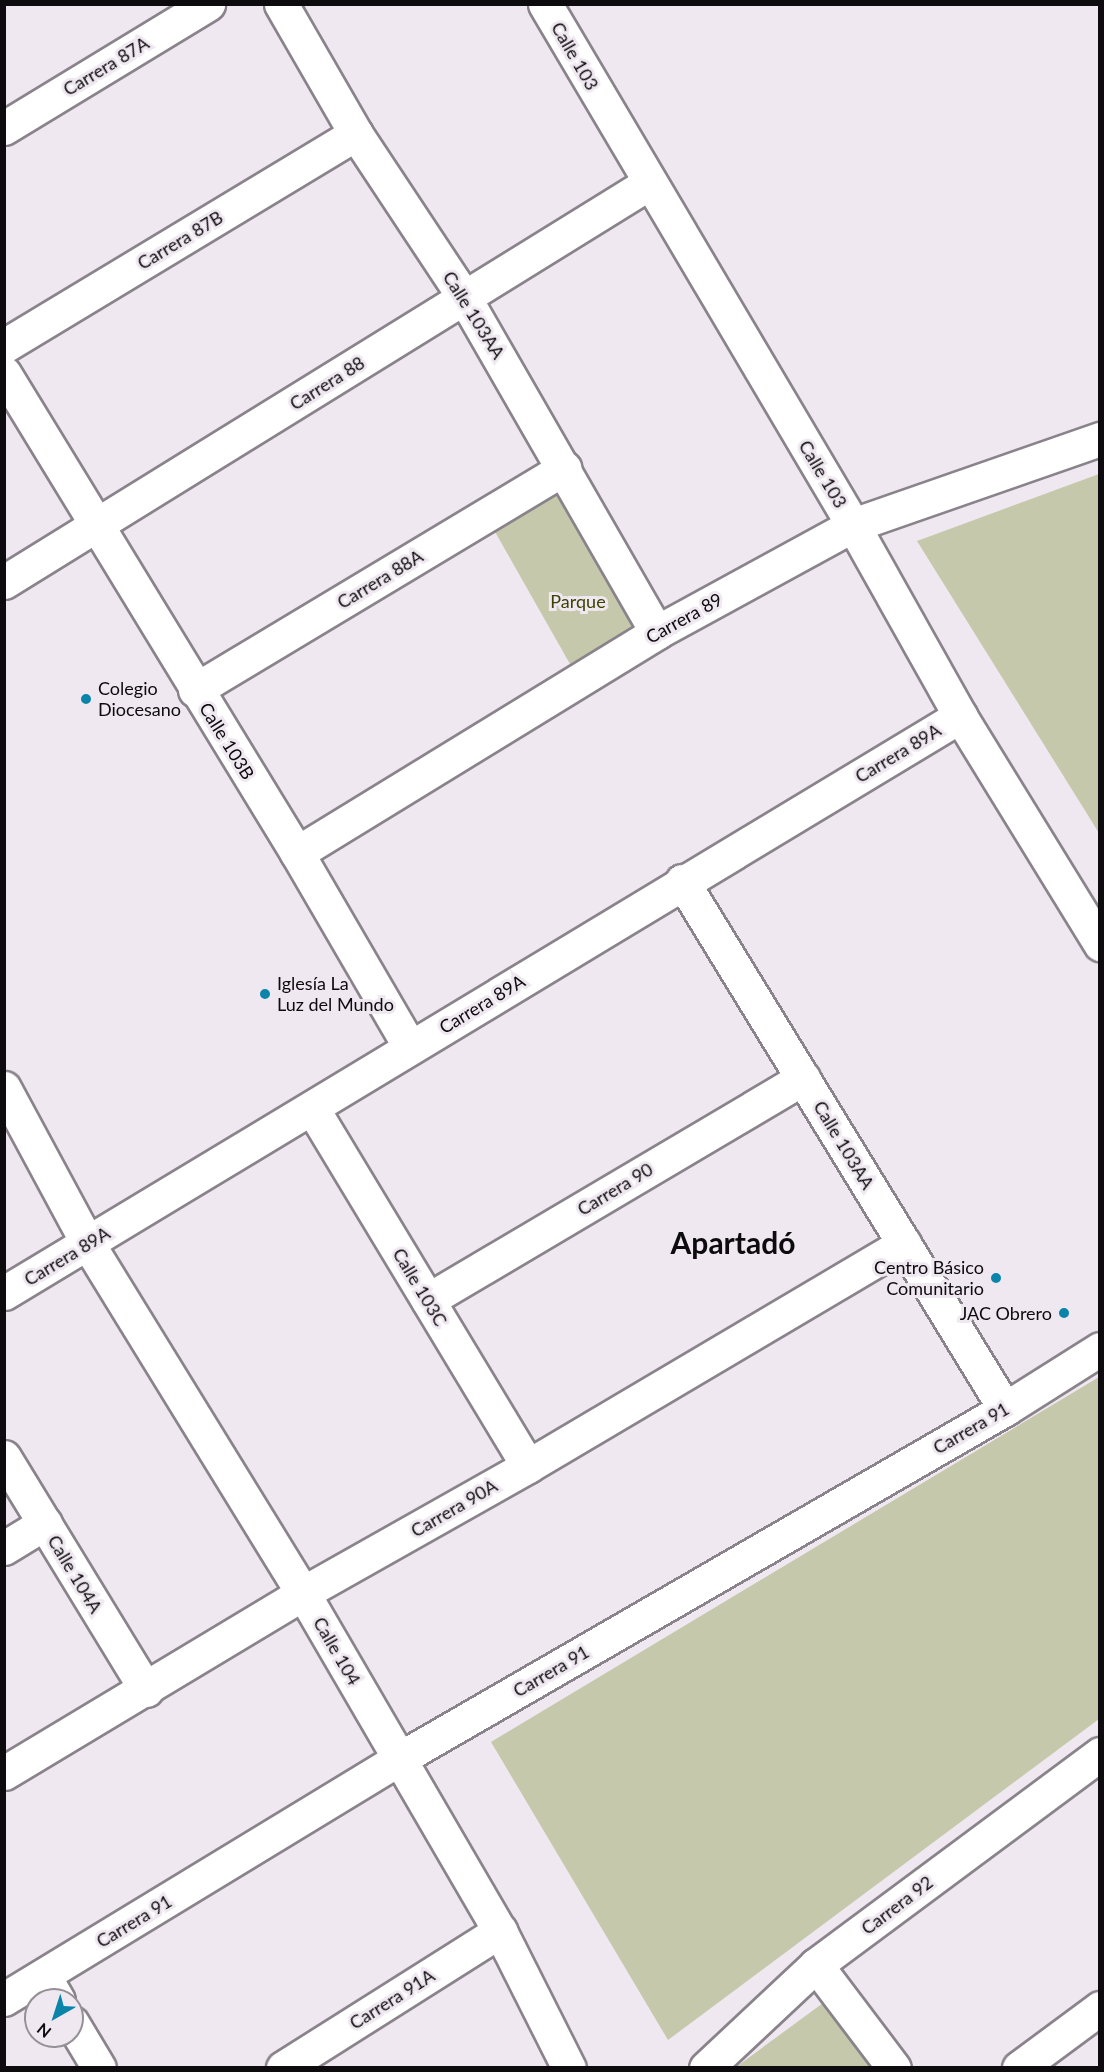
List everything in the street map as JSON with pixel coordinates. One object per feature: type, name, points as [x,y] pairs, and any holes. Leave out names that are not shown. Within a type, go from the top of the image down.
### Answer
[{"type":"street","name":"Carrera 87A","points":[[4,128],[208,4]]},
{"type":"street","name":"Calle 103AA","points":[[281,4],[356,134],[464,297],[565,468],[657,632]]},
{"type":"street","name":"Calle 103","points":[[545,4],[853,525],[960,716],[1100,944]]},
{"type":"street","name":"Carrera 87B","points":[[4,346],[356,134]]},
{"type":"street","name":"Carrera 88","points":[[4,582],[649,183]]},
{"type":"street","name":"Calle 103B","points":[[4,373],[195,690],[297,853],[410,1047]]},
{"type":"street","name":"Carrera 89","points":[[297,853],[657,632],[853,525],[1100,439]]},
{"type":"street","name":"Carrera 88A","points":[[195,690],[565,468]]},
{"type":"street","name":"Carrera 89A","points":[[4,1293],[312,1108],[682,881],[960,716]]},
{"type":"street","name":"Calle 103AA","points":[[682,881],[1005,1409]]},
{"type":"street","name":"Carrera 90","points":[[428,1300],[803,1078]]},
{"type":"street","name":"Calle 104","points":[[4,1088],[88,1244],[303,1593],[500,1931],[570,2067]]},
{"type":"street","name":"Calle 103C","points":[[312,1108],[528,1466]]},
{"type":"street","name":"Carrera 90A","points":[[4,1773],[146,1690],[303,1593],[528,1466],[904,1244]]},
{"type":"street","name":"Carrera 91","points":[[51,1988],[399,1759],[1005,1409],[1100,1349]]},
{"type":"street","name":"Calle 104A","points":[[4,1457],[146,1690]]},
{"type":"street","points":[[4,1548],[45,1523]]},
{"type":"street","name":"Carrera 92","points":[[706,2067],[816,1965],[1100,1754]]},
{"type":"street","name":"Carrera 91A","points":[[283,2067],[500,1931]]},
{"type":"street","points":[[816,1965],[894,2067]]},
{"type":"street","name":"Carrera 91","points":[[4,1999],[24,1994]]},
{"type":"street","points":[[1019,2067],[1100,2008]]},
{"type":"street","points":[[84,2043],[99,2067]]},
{"type":"green space","points":[[1100,474],[1099,833],[917,541]]},
{"type":"green space","name":"Parque","points":[[559,492],[636,625],[570,664],[494,530]]},
{"type":"green space","points":[[1099,1377],[1099,1719],[668,2040],[491,1742]]},
{"type":"green space","points":[[823,2003],[870,2067],[736,2067]]},
{"type":"place","name":"Colegio Diocesano","points":[[86,699]]},
{"type":"place","name":"Iglesía La Luz del Mundo","points":[[265,994]]},
{"type":"place","name":"Centro Básico Comunitario","points":[[996,1278]]},
{"type":"place","name":"JAC Obrero","points":[[1064,1313]]},
{"type":"district","name":"Apartadó","points":[[733,1242]]}]
